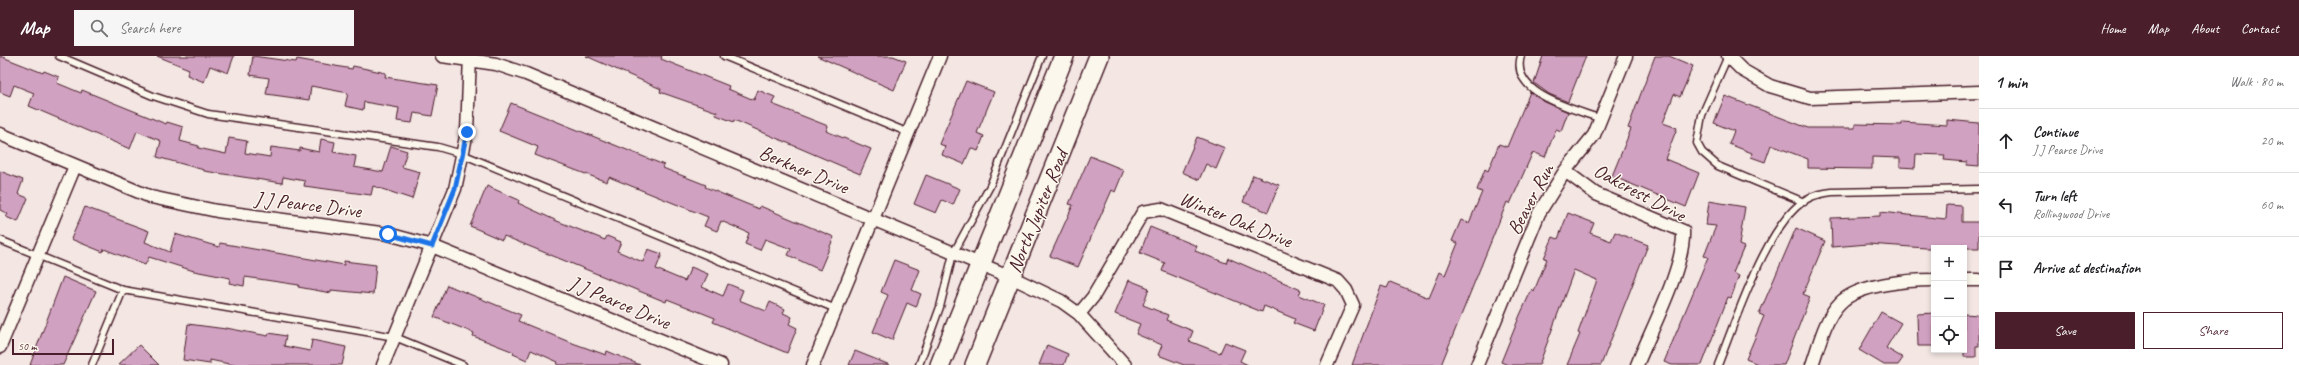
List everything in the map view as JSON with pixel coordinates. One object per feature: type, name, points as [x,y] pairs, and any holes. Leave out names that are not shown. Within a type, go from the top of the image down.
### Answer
[{"type":"main road","name":"North Jupiter Road","points":[[940,365],[1064,56]]},
{"type":"main road","name":"North Jupiter Road","points":[[975,365],[1099,56]]},
{"type":"street","name":"Berkner Drive","points":[[442,56],[496,64],[526,74],[874,218],[953,254],[1011,277],[1061,301],[1079,314],[1125,365]]},
{"type":"street","points":[[813,365],[940,56]]},
{"type":"street","name":"Beaver Run","points":[[1477,365],[1540,213],[1565,171],[1594,135],[1626,56]]},
{"type":"street","points":[[1728,56],[1742,70],[1770,86],[1810,98],[1979,92]]},
{"type":"street","points":[[383,365],[455,189],[467,132],[470,59]]},
{"type":"street","name":"J J Pearce Drive","points":[[0,134],[150,197],[194,207],[388,234],[432,246],[721,365]]},
{"type":"street","points":[[1,344],[75,166]]},
{"type":"street","name":"Oakcrest Drive","points":[[1565,171],[1596,194],[1683,231],[1684,244],[1677,269],[1637,365]]},
{"type":"street","name":"Winter Oak Drive","points":[[1079,314],[1093,297],[1143,212],[1161,209],[1338,281],[1346,290],[1353,305],[1327,365]]},
{"type":"street","points":[[1812,365],[1828,322],[1839,303],[1853,294],[1904,280],[1931,280]]},
{"type":"street","points":[[1967,280],[1979,280]]},
{"type":"lane","points":[[59,56],[153,96],[208,114],[438,147],[462,154],[836,309]]},
{"type":"lane","points":[[724,56],[909,133]]},
{"type":"lane","points":[[919,365],[940,307],[953,254],[990,186],[1042,56]]},
{"type":"lane","points":[[1521,56],[1520,72],[1530,88],[1541,95],[1600,119]]},
{"type":"lane","points":[[1728,56],[1702,115],[1698,138],[1702,152],[1718,166],[1804,202]]},
{"type":"lane","points":[[1718,365],[1767,245],[1798,206],[1811,197],[1832,192],[1979,189]]},
{"type":"lane","points":[[0,240],[123,290],[395,337],[463,365]]},
{"type":"lane","points":[[92,365],[123,290]]},
{"type":"building","points":[[0,56],[43,73],[44,71],[59,77],[57,83],[81,93],[82,90],[166,124],[167,122],[183,127],[180,141],[199,146],[198,148],[226,154],[229,138],[247,141],[245,153],[270,157],[271,147],[300,151],[300,148],[319,152],[321,139],[335,142],[333,152],[356,156],[354,167],[383,172],[391,146],[407,151],[402,167],[420,172],[412,199],[373,186],[371,195],[304,186],[305,181],[283,177],[282,183],[204,171],[157,157],[161,141],[137,131],[130,149],[29,106],[34,93],[14,85],[10,96],[0,92]]},
{"type":"building","points":[[157,56],[234,56],[228,73],[210,66],[204,82],[187,75],[189,69]]},
{"type":"building","points":[[253,56],[296,62],[297,59],[352,69],[353,66],[386,73],[385,77],[438,85],[432,116],[414,113],[412,123],[397,121],[399,108],[364,102],[363,110],[345,106],[348,93],[311,86],[309,100],[266,94],[269,78],[250,75]]},
{"type":"building","points":[[586,56],[662,56],[661,59],[729,86],[728,89],[754,100],[758,90],[775,97],[772,104],[828,126],[826,131],[871,149],[860,174],[734,120],[734,122],[716,115],[717,112],[660,92],[661,89]]},
{"type":"building","points":[[817,56],[893,56],[906,61],[894,90]]},
{"type":"building","points":[[1543,56],[1586,56],[1568,102],[1549,94],[1534,83]]},
{"type":"building","points":[[1655,56],[1669,56],[1693,66],[1680,97],[1674,94],[1663,123],[1677,128],[1665,159],[1699,173],[1686,207],[1612,176],[1631,129],[1628,128]]},
{"type":"building","points":[[966,81],[994,92],[977,133],[984,136],[978,151],[971,148],[964,164],[942,155],[945,146],[939,144]]},
{"type":"building","points":[[1530,92],[1545,102],[1568,112],[1561,131],[1556,129],[1545,157],[1533,152],[1510,204],[1507,202],[1441,365],[1352,365],[1381,286],[1387,288],[1390,282],[1429,298],[1440,272],[1445,275],[1458,243],[1452,241],[1461,220],[1469,223],[1482,192],[1477,190],[1485,169],[1488,171],[1499,144],[1507,147]]},
{"type":"building","points":[[1725,96],[1808,128],[1855,128],[1855,124],[1902,125],[1902,122],[1947,125],[1947,120],[1979,123],[1979,166],[1967,165],[1967,162],[1944,160],[1945,155],[1916,154],[1915,168],[1900,167],[1900,158],[1872,157],[1872,169],[1808,168],[1808,159],[1771,145],[1765,162],[1751,157],[1752,153],[1729,144],[1734,131],[1714,123]]},
{"type":"building","points":[[511,103],[664,165],[663,168],[706,185],[705,187],[759,209],[760,206],[834,237],[820,270],[788,255],[791,249],[765,239],[760,250],[745,244],[749,233],[721,221],[717,231],[704,226],[708,217],[609,177],[607,182],[535,155],[538,147],[499,131]]},
{"type":"building","points":[[1197,137],[1225,148],[1216,169],[1206,164],[1199,180],[1182,172]]},
{"type":"building","points":[[1090,156],[1124,170],[1115,192],[1112,190],[1078,267],[1050,256],[1073,205],[1069,204]]},
{"type":"building","points":[[0,171],[23,180],[18,194],[28,198],[18,222],[6,217],[8,214],[0,210]]},
{"type":"building","points":[[926,175],[960,189],[953,205],[942,200],[936,213],[914,204]]},
{"type":"building","points":[[1253,175],[1279,185],[1268,212],[1243,202]]},
{"type":"building","points":[[487,186],[519,200],[518,203],[557,221],[605,240],[607,236],[621,242],[617,251],[643,262],[648,249],[662,254],[656,269],[685,281],[691,267],[708,274],[702,287],[723,296],[728,284],[743,290],[739,300],[766,311],[770,302],[785,309],[783,313],[792,317],[789,324],[797,328],[787,353],[713,322],[715,318],[667,299],[666,302],[504,236],[502,240],[470,226]]},
{"type":"building","points":[[1709,201],[1745,207],[1739,245],[1744,247],[1733,273],[1739,276],[1731,298],[1728,297],[1702,365],[1672,365],[1664,362],[1708,257],[1704,256],[1716,226],[1706,225]]},
{"type":"building","points":[[1947,205],[1962,206],[1962,222],[1979,222],[1979,248],[1967,248],[1967,245],[1931,245],[1931,248],[1926,248],[1868,244],[1832,247],[1831,218],[1880,216],[1880,212],[1946,219]]},
{"type":"building","points":[[85,207],[149,231],[145,242],[170,252],[175,234],[219,247],[220,243],[344,265],[344,261],[376,265],[373,294],[331,290],[331,293],[298,287],[299,285],[245,277],[244,286],[229,283],[230,278],[194,271],[149,257],[145,265],[104,249],[103,252],[71,239]]},
{"type":"building","points":[[1568,213],[1594,223],[1590,233],[1611,241],[1615,232],[1648,245],[1601,365],[1567,365],[1580,334],[1578,333],[1597,280],[1574,270],[1539,365],[1508,365],[1501,362],[1532,289],[1534,291],[1547,259],[1544,258],[1553,237],[1558,239]]},
{"type":"building","points":[[1150,227],[1197,246],[1195,251],[1226,263],[1228,258],[1301,290],[1299,295],[1324,305],[1314,331],[1293,323],[1295,319],[1264,306],[1262,312],[1162,271],[1165,263],[1140,253]]},
{"type":"building","points":[[1796,228],[1825,241],[1803,294],[1810,297],[1784,365],[1760,365],[1746,359],[1764,316],[1759,314]]},
{"type":"building","points":[[894,260],[920,270],[912,290],[921,294],[916,307],[907,303],[892,340],[873,332],[888,295],[881,292]]},
{"type":"building","points":[[63,277],[96,291],[63,365],[30,365]]},
{"type":"building","points":[[1129,280],[1149,288],[1143,305],[1168,315],[1166,320],[1193,331],[1189,341],[1220,353],[1225,342],[1245,350],[1240,361],[1248,365],[1184,365],[1158,355],[1162,345],[1136,334],[1140,324],[1115,314]]},
{"type":"building","points":[[447,285],[521,315],[518,321],[567,341],[606,355],[607,351],[640,365],[557,365],[558,362],[531,350],[527,360],[513,354],[514,352],[473,336],[474,333],[434,317]]},
{"type":"building","points":[[1881,312],[1901,323],[1886,348],[1903,358],[1898,365],[1884,365],[1859,350]]},
{"type":"building","points":[[1931,313],[1931,346],[1918,346],[1917,314]]},
{"type":"building","points":[[1967,314],[1979,315],[1979,346],[1976,346],[1976,357],[1964,357],[1964,353],[1967,353]]},
{"type":"building","points":[[188,324],[226,328],[268,336],[269,333],[286,336],[284,346],[310,351],[312,340],[346,347],[342,365],[234,365],[210,360],[210,364],[183,360]]},
{"type":"building","points":[[139,345],[159,365],[118,365]]},
{"type":"building","points":[[1047,345],[1068,354],[1064,365],[1039,365]]},
{"type":"building","points":[[855,351],[890,365],[849,365]]},
{"type":"route","points":[[388,234],[432,246],[455,189],[467,132]]}]
